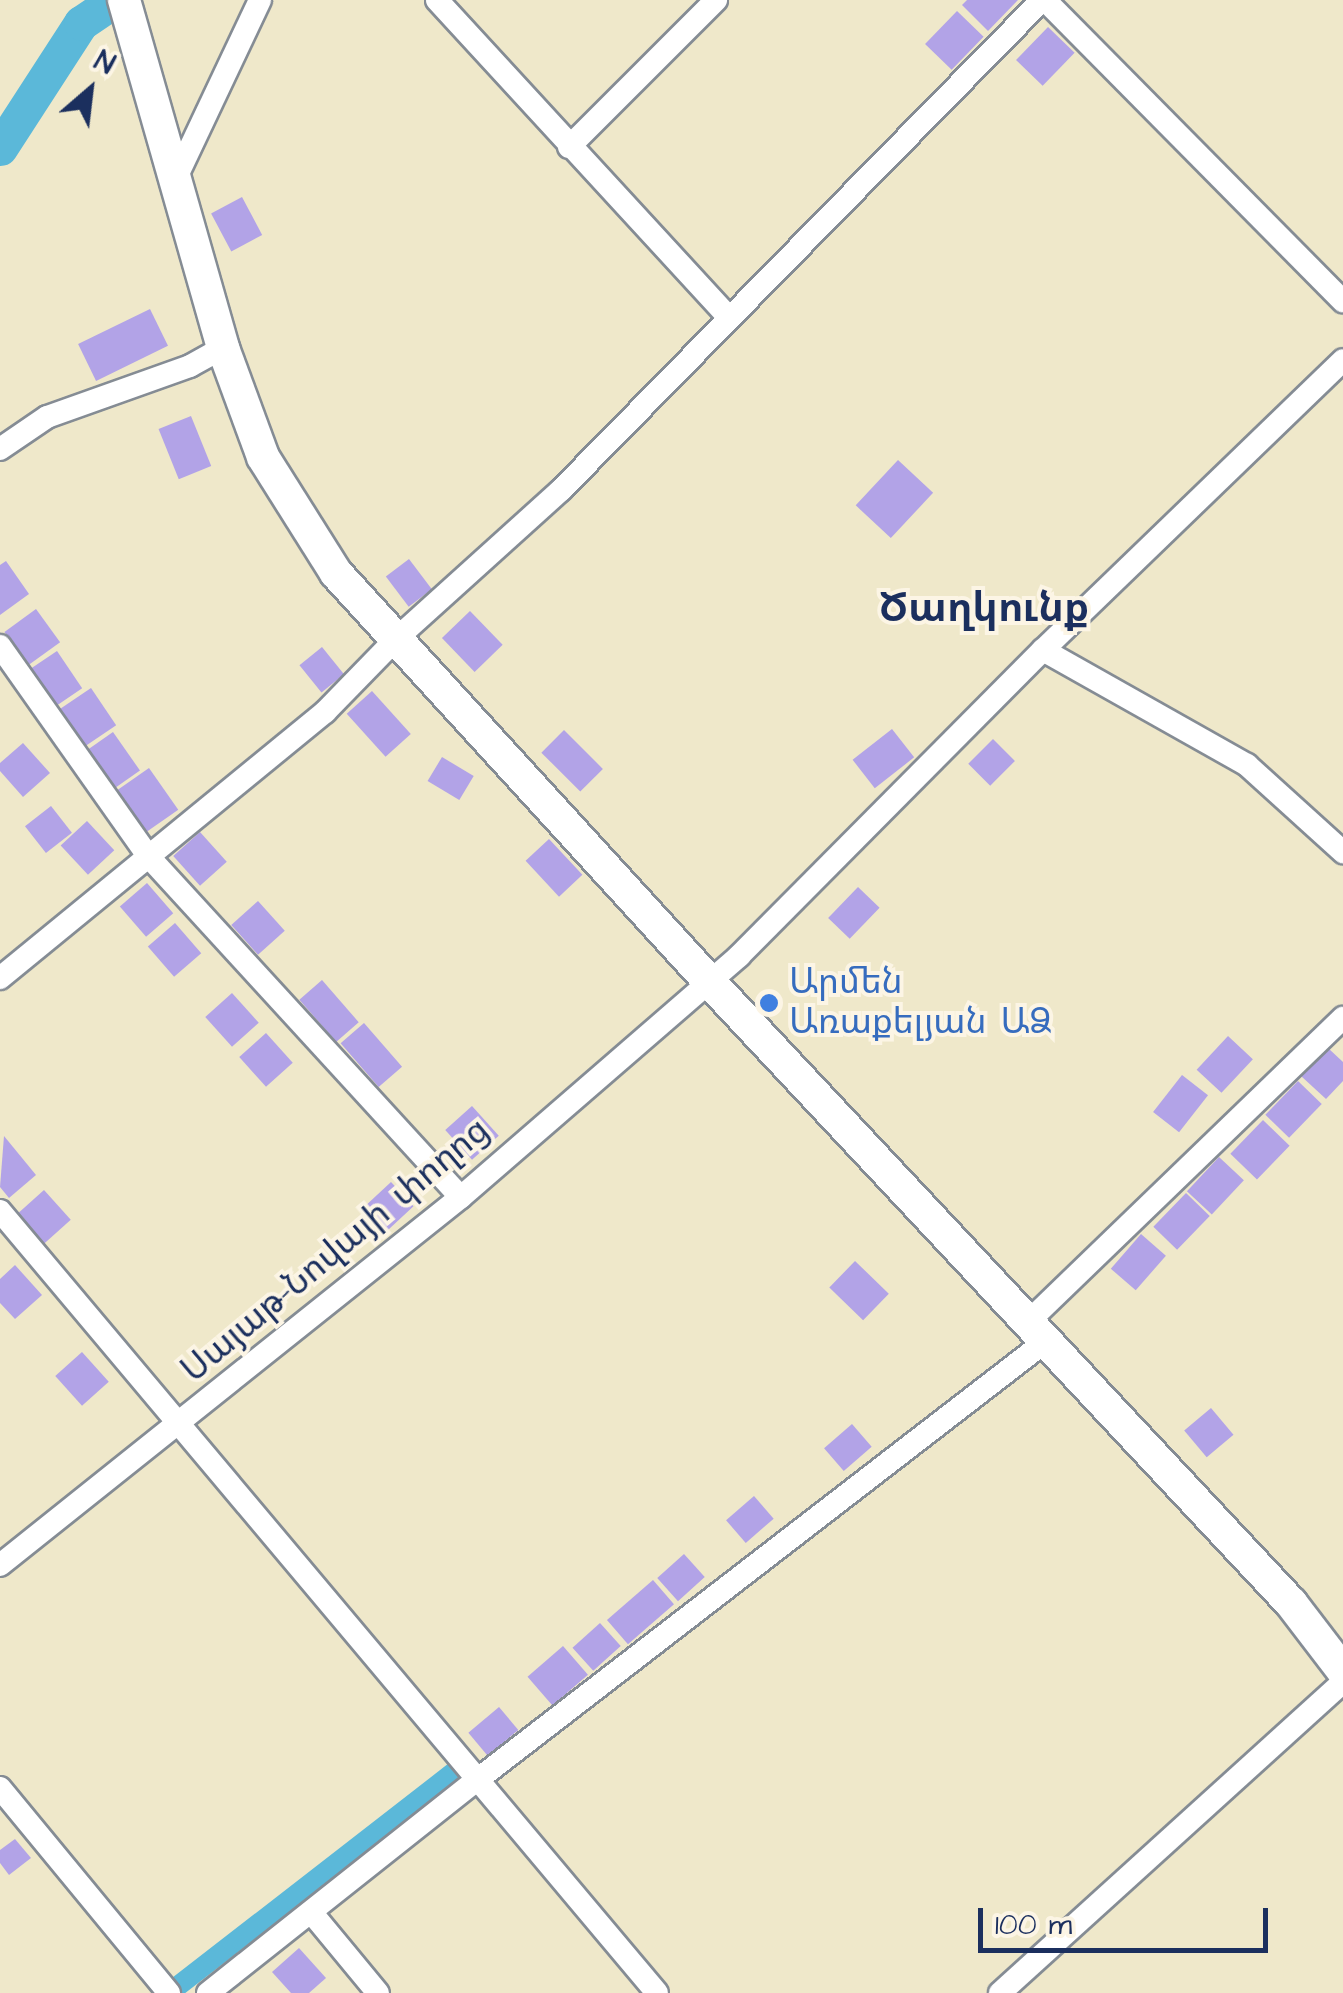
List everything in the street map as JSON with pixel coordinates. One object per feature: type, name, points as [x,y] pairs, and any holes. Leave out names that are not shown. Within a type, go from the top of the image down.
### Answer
[{"type":"main road","points":[[124,0],[223,348],[264,456],[336,573],[707,979],[1291,1603],[1343,1671]]},
{"type":"street","points":[[174,184],[260,0]]},
{"type":"street","points":[[437,0],[728,316]]},
{"type":"street","points":[[569,147],[716,0]]},
{"type":"street","points":[[0,978],[324,712],[396,639],[561,490],[1043,0],[1343,301]]},
{"type":"street","points":[[0,450],[47,417],[190,366],[223,348]]},
{"type":"street","name":"Սայաթ-Նովայի փողոց","points":[[0,1565],[180,1426],[461,1197],[707,979],[739,956],[1043,650],[1343,360]]},
{"type":"street","points":[[0,646],[149,857],[461,1197]]},
{"type":"street","points":[[1043,650],[1248,765],[1343,852]]},
{"type":"street","points":[[208,1993],[1037,1332],[1343,1018]]},
{"type":"street","points":[[0,1210],[657,1993]]},
{"type":"street","points":[[1000,1993],[1343,1682]]},
{"type":"street","points":[[0,1788],[169,1993]]},
{"type":"street","points":[[311,1912],[378,1993]]},
{"type":"building","points":[[967,0],[1018,0],[988,31],[962,5]]},
{"type":"building","points":[[957,11],[984,37],[952,70],[925,44]]},
{"type":"building","points":[[1048,27],[1075,53],[1043,86],[1016,60]]},
{"type":"building","points":[[242,197],[262,235],[231,251],[211,213]]},
{"type":"building","points":[[150,309],[168,346],[96,381],[78,344]]},
{"type":"building","points":[[191,416],[211,466],[179,479],[159,429]]},
{"type":"building","points":[[898,460],[933,493],[891,538],[856,505]]},
{"type":"building","points":[[409,559],[432,589],[409,607],[386,576]]},
{"type":"building","points":[[6,561],[29,594],[0,615],[0,565]]},
{"type":"building","points":[[36,609],[60,642],[29,665],[4,632]]},
{"type":"building","points":[[470,611],[503,645],[475,672],[442,638]]},
{"type":"building","points":[[322,647],[344,674],[321,692],[299,665]]},
{"type":"building","points":[[57,651],[82,688],[53,708],[28,671]]},
{"type":"building","points":[[91,688],[116,725],[85,746],[60,709]]},
{"type":"building","points":[[372,691],[411,734],[386,757],[347,714]]},
{"type":"building","points":[[892,729],[914,757],[875,788],[853,760]]},
{"type":"building","points":[[564,730],[603,769],[580,792],[541,753]]},
{"type":"building","points":[[113,732],[140,771],[112,790],[85,752]]},
{"type":"building","points":[[993,739],[1015,761],[990,786],[968,764]]},
{"type":"building","points":[[23,743],[50,773],[23,797],[0,771],[0,763]]},
{"type":"building","points":[[442,757],[474,776],[459,800],[428,781]]},
{"type":"building","points":[[149,768],[178,810],[144,834],[115,792]]},
{"type":"building","points":[[51,806],[72,833],[46,853],[25,826]]},
{"type":"building","points":[[87,821],[114,850],[88,875],[61,846]]},
{"type":"building","points":[[200,832],[227,862],[200,886],[173,856]]},
{"type":"building","points":[[549,839],[582,875],[559,897],[526,861]]},
{"type":"building","points":[[147,883],[173,913],[146,937],[120,907]]},
{"type":"building","points":[[858,887],[880,908],[850,939],[828,918]]},
{"type":"building","points":[[258,901],[285,931],[258,955],[231,925]]},
{"type":"building","points":[[175,923],[201,953],[174,977],[148,947]]},
{"type":"building","points":[[322,980],[359,1022],[336,1042],[299,1000]]},
{"type":"building","points":[[232,993],[259,1023],[232,1047],[205,1017]]},
{"type":"building","points":[[364,1023],[402,1067],[379,1087],[341,1043]]},
{"type":"building","points":[[266,1033],[293,1063],[266,1087],[239,1057]]},
{"type":"building","points":[[1228,1036],[1253,1059],[1221,1093],[1197,1070]]},
{"type":"building","points":[[1328,1048],[1343,1062],[1343,1081],[1326,1099],[1301,1076]]},
{"type":"building","points":[[1182,1075],[1208,1095],[1179,1132],[1153,1112]]},
{"type":"building","points":[[1298,1081],[1322,1104],[1289,1138],[1265,1115]]},
{"type":"building","points":[[472,1106],[499,1136],[472,1160],[445,1130]]},
{"type":"building","points":[[1263,1120],[1290,1146],[1257,1180],[1230,1154]]},
{"type":"building","points":[[4,1136],[36,1175],[9,1198],[0,1187]]},
{"type":"building","points":[[1219,1157],[1244,1180],[1212,1215],[1187,1191]]},
{"type":"building","points":[[391,1182],[414,1206],[387,1231],[365,1207]]},
{"type":"building","points":[[44,1190],[71,1220],[44,1244],[17,1214]]},
{"type":"building","points":[[1186,1193],[1210,1216],[1177,1250],[1153,1227]]},
{"type":"building","points":[[1141,1234],[1166,1256],[1136,1290],[1111,1269]]},
{"type":"building","points":[[855,1261],[889,1294],[863,1320],[829,1288]]},
{"type":"building","points":[[15,1265],[42,1295],[15,1319],[0,1303],[0,1279]]},
{"type":"building","points":[[82,1352],[109,1382],[82,1406],[55,1376]]},
{"type":"building","points":[[1211,1408],[1233,1435],[1207,1457],[1184,1430]]},
{"type":"building","points":[[852,1424],[872,1447],[844,1471],[824,1448]]},
{"type":"building","points":[[754,1496],[774,1519],[746,1543],[726,1520]]},
{"type":"building","points":[[684,1554],[705,1577],[678,1601],[657,1578]]},
{"type":"building","points":[[653,1580],[674,1604],[628,1644],[607,1620]]},
{"type":"building","points":[[600,1623],[621,1646],[593,1671],[573,1648]]},
{"type":"building","points":[[563,1646],[588,1675],[552,1706],[528,1677]]},
{"type":"building","points":[[499,1707],[518,1730],[488,1756],[468,1733]]},
{"type":"building","points":[[15,1839],[31,1858],[9,1875],[0,1863],[0,1850]]},
{"type":"building","points":[[299,1948],[326,1978],[309,1993],[291,1993],[272,1972]]},
{"type":"waterway","points":[[0,148],[81,23],[115,0]]},
{"type":"waterway","points":[[178,1986],[456,1770]]},
{"type":"place","name":"Արմեն Առաքելյան ԱՁ","points":[[769,1003]]},
{"type":"district","name":"Ծաղկունք","points":[[984,610]]}]
